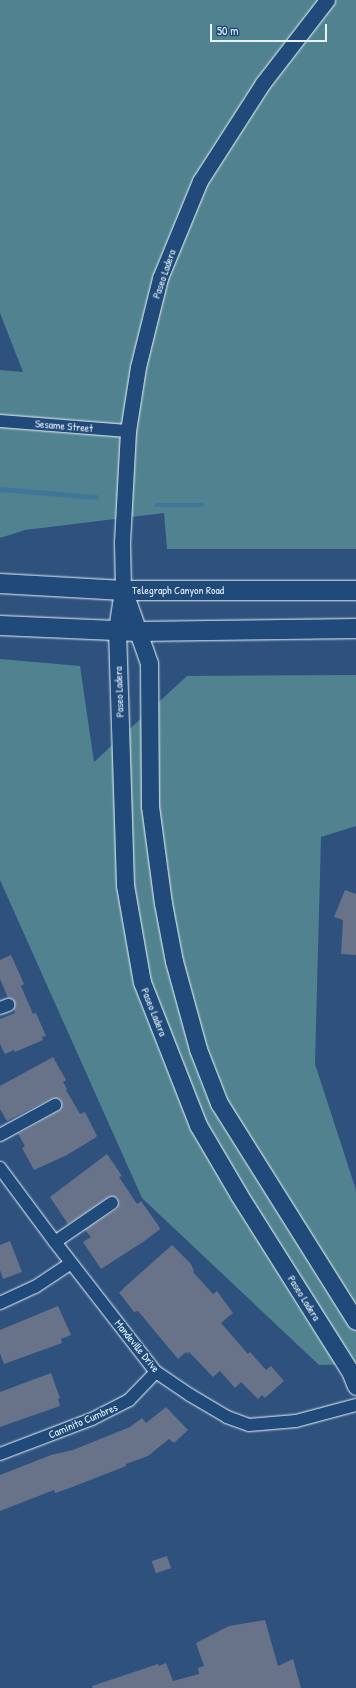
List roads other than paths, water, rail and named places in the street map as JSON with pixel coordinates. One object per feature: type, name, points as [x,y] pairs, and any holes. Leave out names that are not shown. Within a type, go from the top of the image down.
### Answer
[{"type":"main road","name":"Telegraph Canyon Road","points":[[0,583],[123,590],[356,590]]},
{"type":"main road","name":"Paseo Ladera","points":[[123,590],[117,630],[125,885],[142,982],[198,1125],[350,1371],[356,1386]]},
{"type":"main road","name":"Paseo Ladera","points":[[123,590],[149,662],[150,806],[163,902],[174,961],[198,1049],[220,1103],[356,1321]]},
{"type":"main road","points":[[0,625],[137,631],[356,628]]},
{"type":"street","name":"Paseo Ladera","points":[[123,590],[122,542],[128,431],[138,367],[160,278],[200,181],[263,83],[327,0]]},
{"type":"street","name":"Sesame Street","points":[[0,421],[128,431]]},
{"type":"street","points":[[0,1135],[55,1105]]},
{"type":"street","name":"Mandeville Drive","points":[[0,1168],[71,1263],[156,1372],[190,1396],[226,1417],[249,1425],[296,1421],[356,1406]]},
{"type":"street","points":[[55,1242],[112,1203]]},
{"type":"street","points":[[0,1303],[36,1287],[71,1263]]},
{"type":"street","name":"Caminito Cumbres","points":[[0,1454],[92,1419],[129,1400],[156,1372]]},
{"type":"waterway","points":[[0,489],[96,497]]},
{"type":"waterway","points":[[157,505],[202,505]]}]
